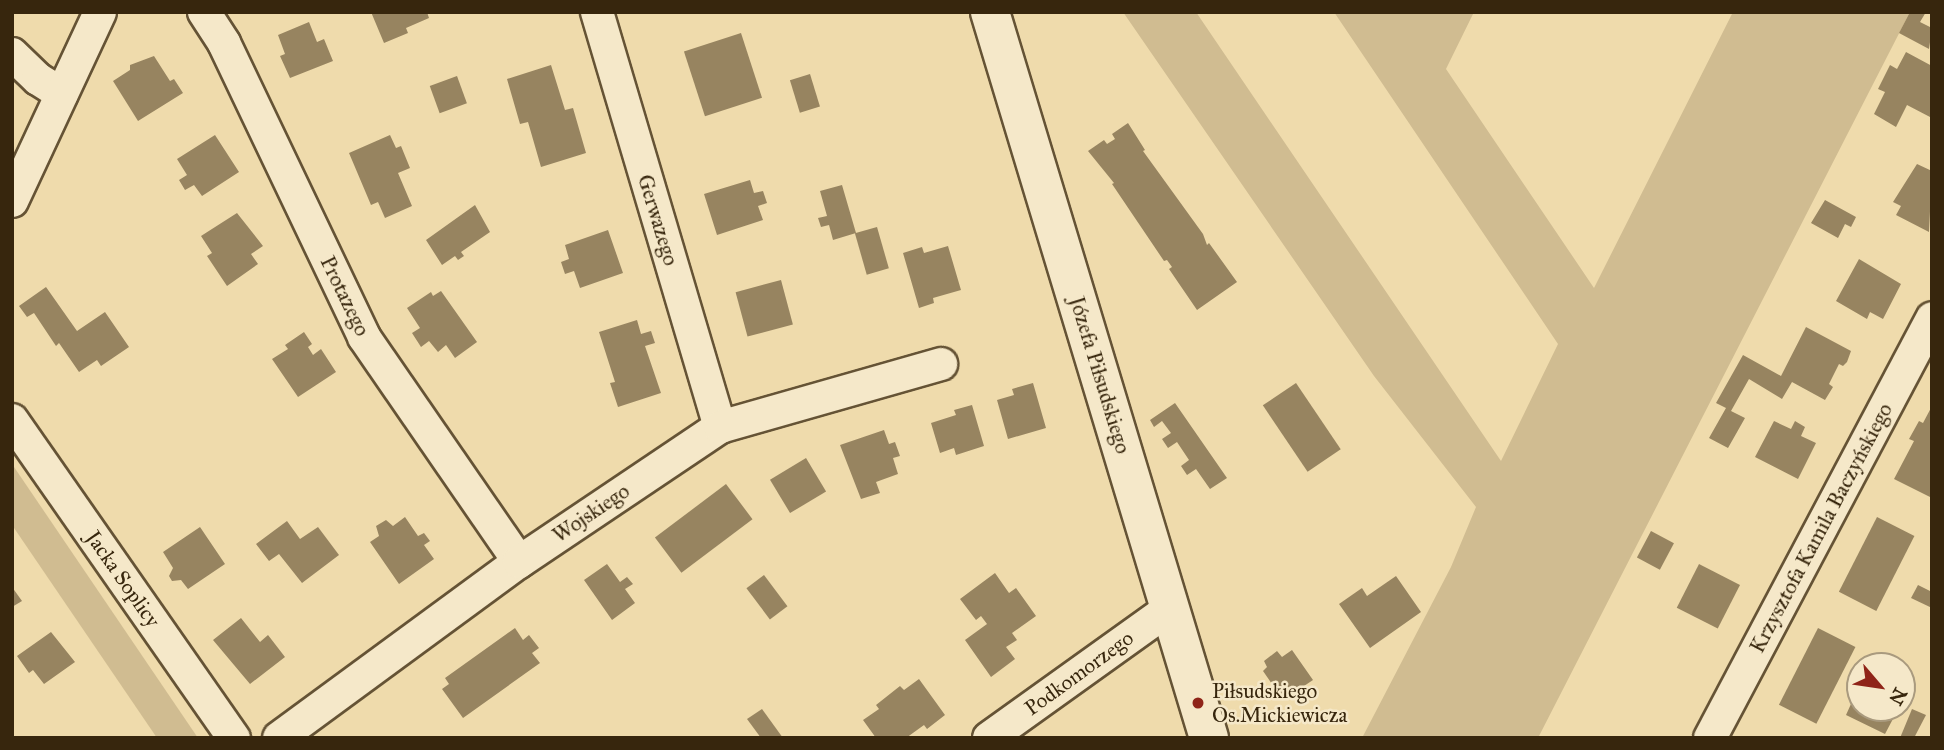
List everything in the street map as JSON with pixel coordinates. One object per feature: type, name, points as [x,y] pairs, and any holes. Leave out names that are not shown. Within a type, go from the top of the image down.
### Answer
[{"type":"street","points":[[12,201],[100,12]]},
{"type":"street","name":"Protazego","points":[[204,12],[225,43],[364,337],[519,562]]},
{"type":"street","name":"Gerwazego","points":[[597,12],[720,427]]},
{"type":"street","name":"Józefa Piłsudskiego","points":[[989,12],[1209,738]]},
{"type":"street","points":[[12,54],[38,79],[62,94]]},
{"type":"street","name":"Krzysztofa Kamila Baczyńskiego","points":[[1710,738],[1932,318]]},
{"type":"street","name":"Wojskiego","points":[[279,738],[519,562],[720,427],[941,364]]},
{"type":"street","name":"Jacka Soplicy","points":[[12,420],[234,738]]},
{"type":"street","name":"Podkomorzego","points":[[989,738],[1169,609]]},
{"type":"shaded area","points":[[1123,12],[1196,12],[1501,461],[1558,344],[1334,12],[1474,12],[1446,69],[1594,288],[1733,12],[1910,12],[1538,738],[1362,738],[1451,567],[1476,507],[1374,376]]},
{"type":"shaded area","points":[[12,464],[198,738],[157,738],[12,525]]},
{"type":"building","points":[[371,12],[427,12],[429,18],[406,28],[408,33],[384,43]]},
{"type":"building","points":[[1910,12],[1926,12],[1920,22],[1932,28],[1929,49],[1899,33]]},
{"type":"building","points":[[309,22],[317,42],[324,39],[333,61],[290,78],[280,56],[285,54],[278,35]]},
{"type":"building","points":[[741,33],[762,98],[705,116],[684,52]]},
{"type":"building","points":[[1906,52],[1932,66],[1932,114],[1930,117],[1907,105],[1896,127],[1874,114],[1885,92],[1878,89],[1890,65],[1897,69]]},
{"type":"building","points":[[154,56],[170,81],[174,79],[183,93],[138,121],[113,81],[130,70],[130,65]]},
{"type":"building","points":[[551,65],[565,110],[573,108],[586,153],[541,167],[528,122],[520,124],[507,79]]},
{"type":"building","points":[[810,74],[820,107],[800,113],[790,80]]},
{"type":"building","points":[[457,76],[467,103],[440,113],[430,86]]},
{"type":"building","points":[[1128,123],[1145,150],[1143,151],[1203,234],[1207,245],[1209,243],[1237,282],[1197,310],[1169,269],[1172,267],[1167,260],[1164,261],[1112,184],[1114,183],[1088,151],[1104,140],[1107,144],[1115,139],[1112,134]]},
{"type":"building","points":[[215,135],[239,172],[202,196],[194,185],[185,190],[179,180],[187,175],[177,159]]},
{"type":"building","points":[[390,135],[396,148],[401,146],[410,168],[398,173],[412,206],[385,218],[378,202],[371,205],[349,153]]},
{"type":"building","points":[[1917,164],[1932,171],[1929,232],[1896,215],[1901,206],[1893,202]]},
{"type":"building","points":[[750,180],[754,193],[763,191],[767,203],[758,206],[763,220],[717,235],[704,194]]},
{"type":"building","points":[[842,185],[856,233],[833,240],[829,225],[821,227],[818,218],[827,216],[820,191]]},
{"type":"building","points":[[1825,200],[1856,217],[1851,227],[1845,224],[1838,238],[1811,223]]},
{"type":"building","points":[[475,205],[490,232],[461,252],[464,256],[458,260],[455,256],[442,265],[426,240]]},
{"type":"building","points":[[237,213],[263,246],[251,254],[258,264],[227,286],[207,256],[212,253],[201,236]]},
{"type":"building","points":[[877,227],[889,268],[867,275],[855,233]]},
{"type":"building","points":[[608,230],[623,273],[580,288],[574,271],[565,274],[561,262],[569,259],[565,245]]},
{"type":"building","points":[[948,246],[961,290],[933,298],[934,303],[919,308],[903,253],[922,247],[924,253]]},
{"type":"building","points":[[1859,259],[1901,284],[1883,319],[1870,312],[1867,319],[1836,301]]},
{"type":"building","points":[[781,280],[793,324],[748,337],[736,292]]},
{"type":"building","points":[[46,287],[77,331],[105,312],[129,347],[101,366],[97,360],[79,372],[59,343],[56,346],[34,313],[27,317],[19,306]]},
{"type":"building","points":[[441,291],[477,342],[455,358],[446,345],[438,352],[429,341],[421,347],[412,333],[420,328],[407,308],[431,292],[433,296]]},
{"type":"building","points":[[637,320],[641,334],[651,331],[655,343],[645,346],[661,393],[618,407],[610,383],[615,382],[599,332]]},
{"type":"building","points":[[1806,327],[1851,351],[1847,362],[1843,366],[1839,364],[1829,384],[1833,387],[1825,400],[1792,382],[1782,399],[1749,379],[1731,411],[1745,418],[1728,448],[1709,438],[1726,408],[1716,403],[1743,355],[1781,376]]},
{"type":"building","points":[[304,332],[312,344],[308,347],[313,355],[321,349],[336,372],[298,397],[272,359],[288,349],[285,345]]},
{"type":"building","points":[[1033,383],[1046,428],[1008,439],[997,400],[1014,395],[1012,389]]},
{"type":"building","points":[[1296,383],[1341,449],[1308,472],[1263,405]]},
{"type":"building","points":[[1175,403],[1227,478],[1210,489],[1196,469],[1187,475],[1181,466],[1189,460],[1177,442],[1168,448],[1162,439],[1171,433],[1162,421],[1154,427],[1150,420]]},
{"type":"building","points":[[972,405],[984,446],[956,455],[954,448],[940,453],[931,423],[956,415],[954,410]]},
{"type":"building","points":[[1932,406],[1932,498],[1894,479],[1914,441],[1909,439],[1919,421],[1923,423]]},
{"type":"building","points":[[1774,421],[1791,429],[1795,421],[1805,427],[1801,436],[1816,443],[1798,479],[1755,457]]},
{"type":"building","points":[[884,430],[889,444],[895,442],[900,456],[893,458],[898,474],[876,482],[880,493],[861,499],[840,445]]},
{"type":"building","points":[[806,458],[826,491],[790,513],[770,480]]},
{"type":"building","points":[[726,484],[752,519],[681,573],[655,538]]},
{"type":"building","points":[[405,517],[418,536],[424,533],[430,541],[424,545],[434,559],[399,584],[370,542],[379,536],[376,526],[386,520],[393,526]]},
{"type":"building","points":[[1877,517],[1914,536],[1876,611],[1839,592]]},
{"type":"building","points":[[287,521],[300,539],[318,527],[339,555],[302,583],[279,554],[269,561],[256,544]]},
{"type":"building","points":[[200,527],[225,564],[188,589],[181,580],[172,581],[169,576],[173,568],[163,552]]},
{"type":"building","points":[[1651,531],[1674,543],[1660,570],[1637,557]]},
{"type":"building","points":[[607,564],[620,582],[627,577],[633,584],[625,589],[635,603],[612,620],[584,580]]},
{"type":"building","points":[[1699,564],[1740,585],[1718,629],[1677,608]]},
{"type":"building","points":[[995,573],[1009,593],[1016,588],[1036,616],[1012,633],[1017,640],[1006,647],[1015,659],[991,677],[965,640],[987,624],[981,616],[976,620],[960,599]]},
{"type":"building","points":[[764,575],[787,606],[770,619],[746,588]]},
{"type":"building","points":[[1396,576],[1421,612],[1370,648],[1339,604],[1362,588],[1367,596]]},
{"type":"building","points":[[1918,585],[1932,592],[1932,608],[1911,598]]},
{"type":"building","points":[[12,587],[22,601],[12,607]]},
{"type":"building","points":[[241,618],[260,642],[268,635],[285,657],[250,684],[213,640]]},
{"type":"building","points":[[515,628],[523,640],[529,635],[539,648],[532,653],[540,663],[463,718],[442,689],[449,684],[445,678]]},
{"type":"building","points":[[1818,628],[1855,647],[1853,652],[1846,652],[1846,666],[1816,724],[1779,705]]},
{"type":"building","points":[[51,632],[75,662],[44,684],[33,670],[29,673],[17,656]]},
{"type":"building","points":[[1292,650],[1313,680],[1283,700],[1263,671],[1267,667],[1264,661],[1277,651],[1282,657]]},
{"type":"building","points":[[919,679],[945,715],[927,729],[924,725],[906,738],[876,738],[863,720],[879,709],[876,705],[900,686],[904,690]]},
{"type":"building","points":[[762,709],[783,738],[761,738],[747,719]]},
{"type":"building","points":[[1916,711],[1926,715],[1914,738],[1900,738],[1907,722],[1916,722]]},
{"type":"building","points":[[1860,722],[1891,722],[1885,734]]},
{"type":"place","name":"Piłsudskiego Os.Mickiewicza","points":[[1198,703]]}]
